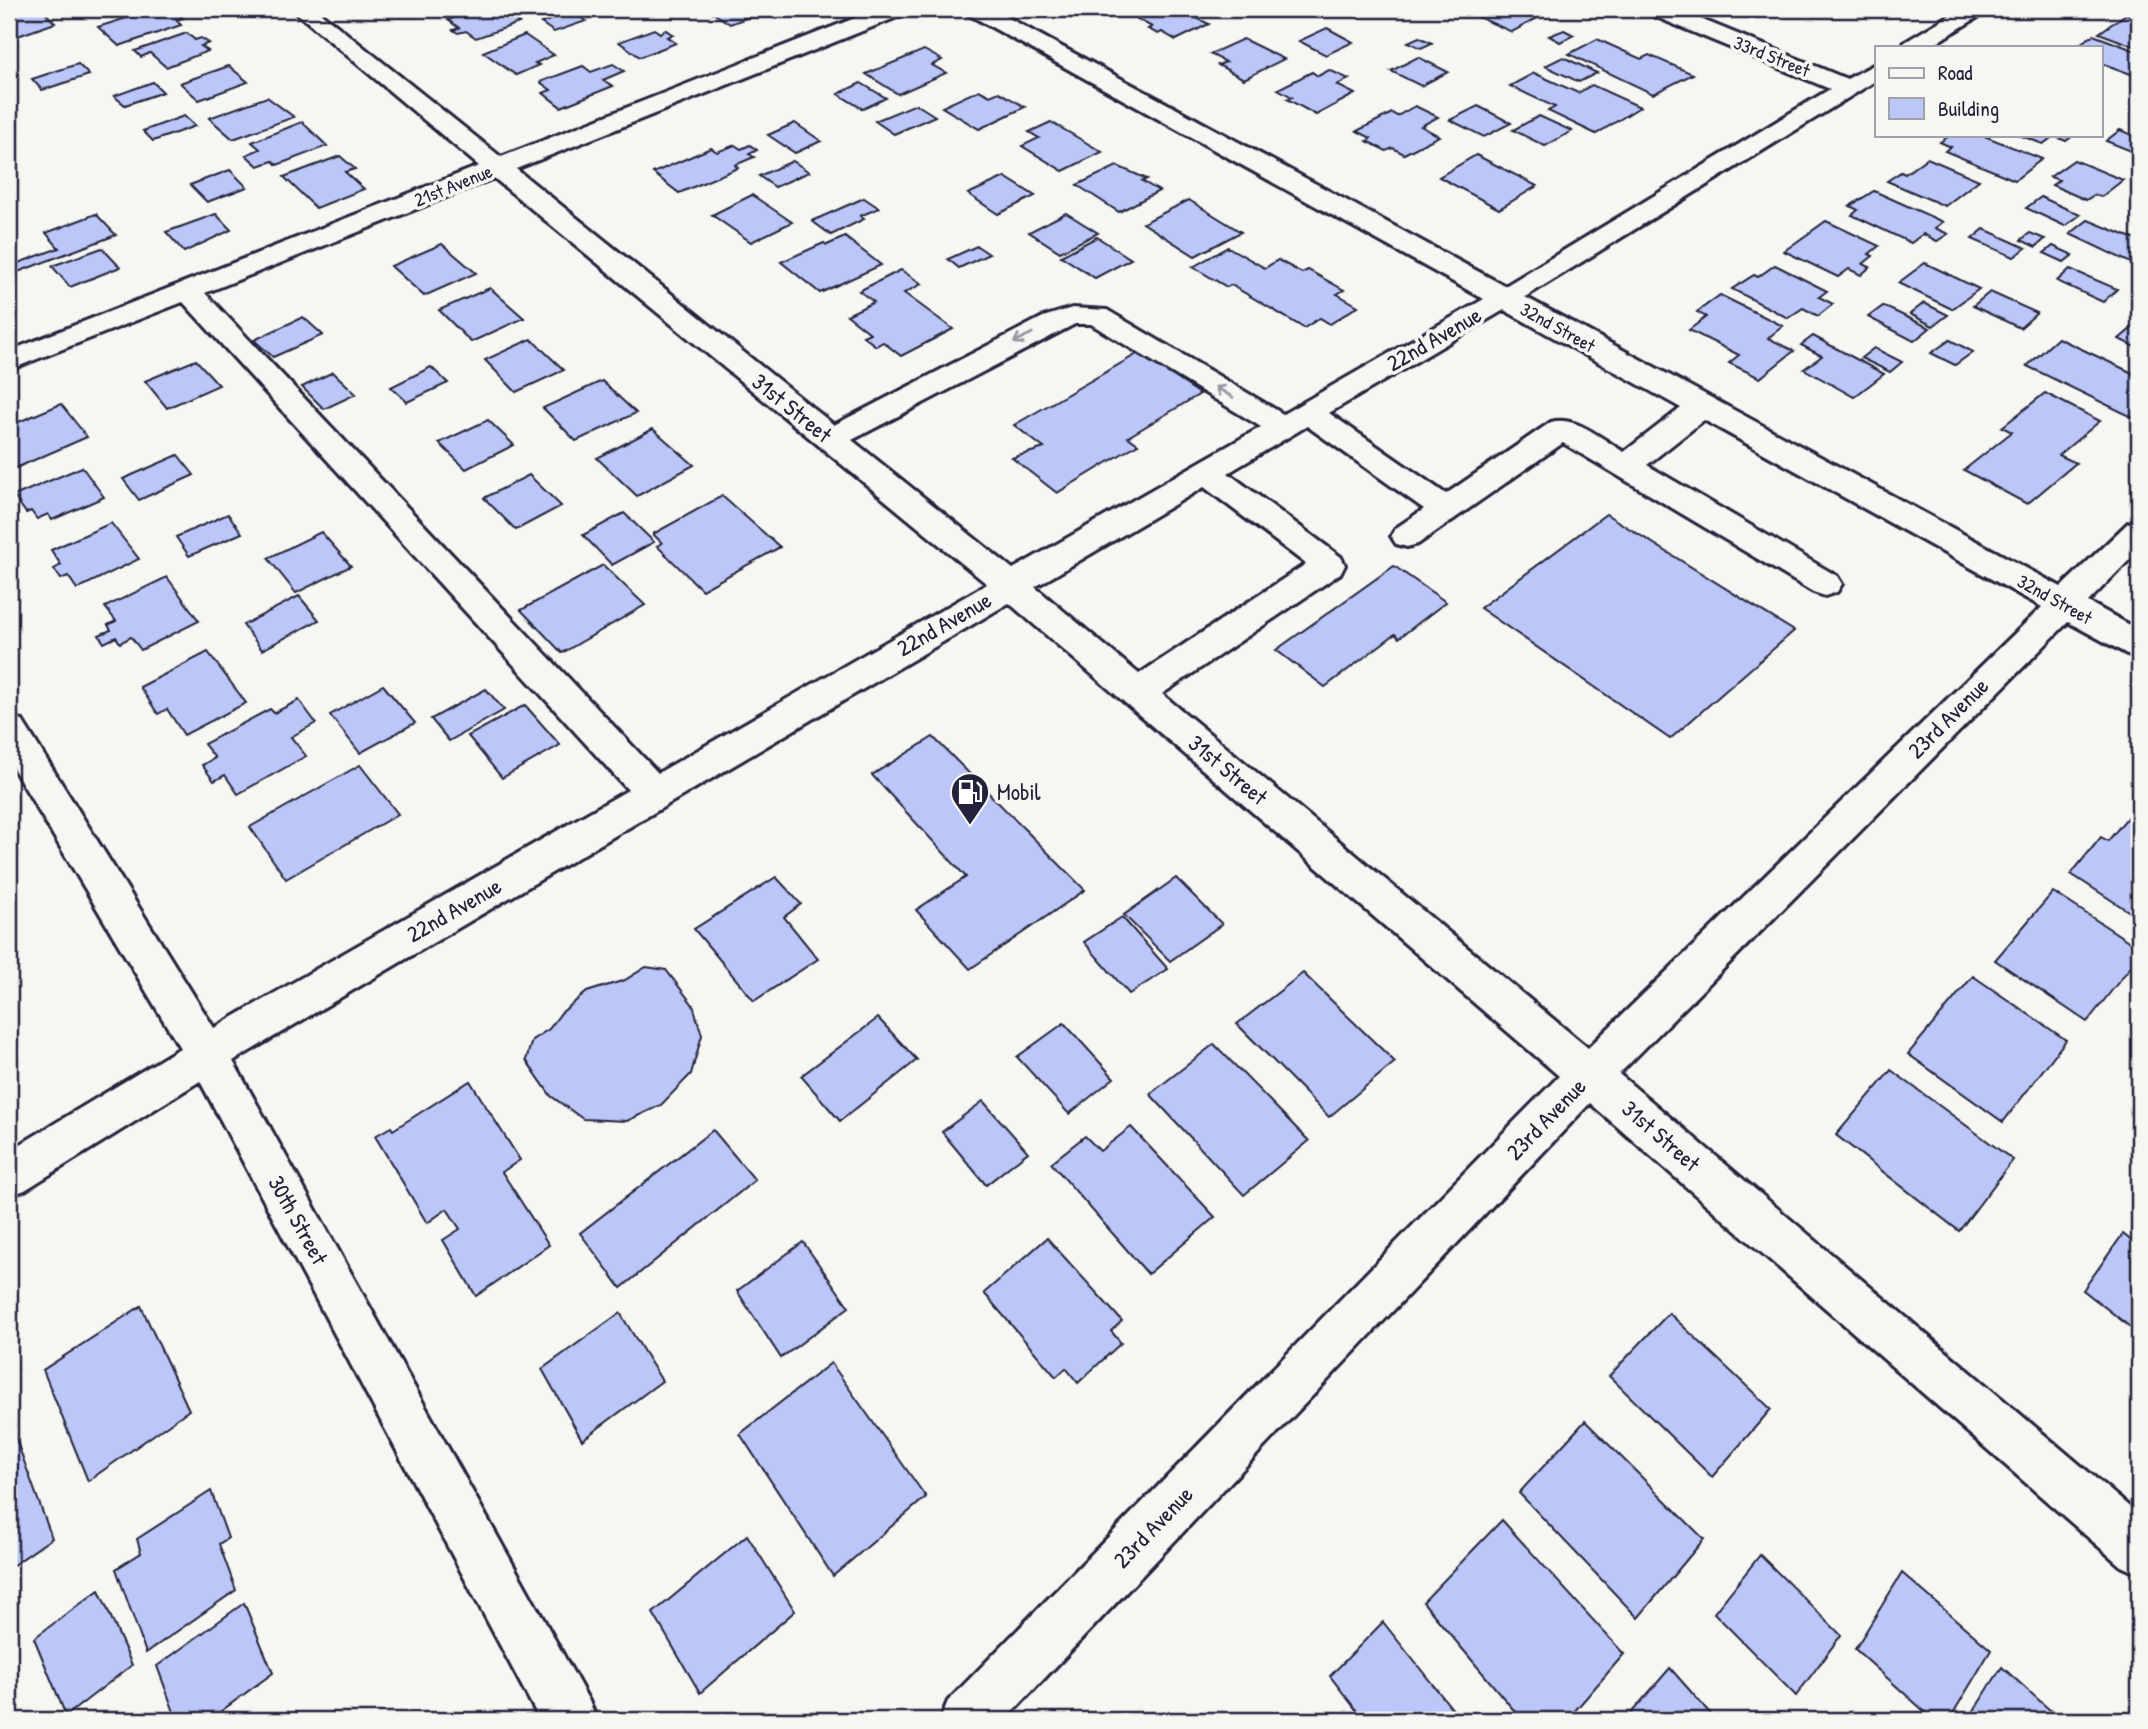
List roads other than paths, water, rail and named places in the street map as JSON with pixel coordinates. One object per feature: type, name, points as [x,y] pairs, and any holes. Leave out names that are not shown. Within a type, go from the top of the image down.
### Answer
[{"type":"street","name":"31st Street","points":[[303,9],[1010,585],[1588,1074],[2139,1548]]},
{"type":"street","name":"21st Avenue","points":[[9,361],[897,9]]},
{"type":"street","name":"32nd Street","points":[[976,9],[2139,645]]},
{"type":"street","name":"33rd Street","points":[[1657,9],[1849,88]]},
{"type":"street","points":[[1915,46],[1975,9]]},
{"type":"street","name":"22nd Avenue","points":[[9,1175],[207,1054],[1505,298],[1875,71]]},
{"type":"street","points":[[187,290],[654,793]]},
{"type":"street","points":[[831,439],[1053,323],[1072,316],[1097,317],[1295,419],[1446,509]]},
{"type":"street","points":[[1626,467],[1703,406]]},
{"type":"street","points":[[1407,536],[1562,429],[1825,584]]},
{"type":"street","points":[[1137,693],[1329,565],[1205,472]]},
{"type":"street","name":"23rd Avenue","points":[[967,1720],[1588,1074],[2139,531]]},
{"type":"street","name":"30th Street","points":[[9,730],[207,1054],[570,1720]]},
{"type":"place","name":"Mobil","points":[[970,826]]}]
